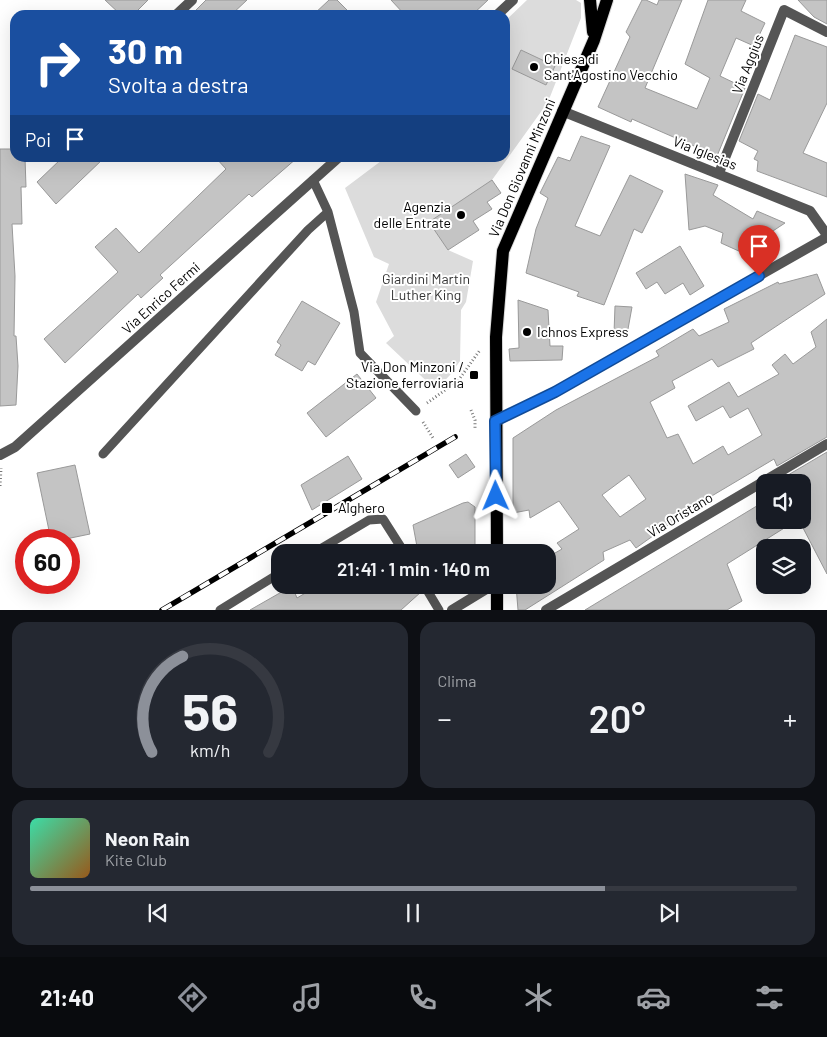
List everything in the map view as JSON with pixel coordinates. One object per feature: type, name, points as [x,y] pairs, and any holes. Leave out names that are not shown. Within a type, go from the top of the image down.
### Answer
[{"type":"main road","name":"Via Don Giovanni Minzoni","points":[[590,0],[594,40]]},
{"type":"main road","name":"Via Don Giovanni Minzoni","points":[[497,544],[496,338],[503,251],[594,40],[607,0]]},
{"type":"main road","points":[[497,610],[498,594]]},
{"type":"street","points":[[181,10],[192,0]]},
{"type":"street","points":[[502,10],[513,0]]},
{"type":"street","name":"Via Aggius","points":[[719,173],[784,10],[827,32]]},
{"type":"street","name":"Via Iglesias","points":[[562,111],[810,210],[827,236]]},
{"type":"street","name":"Via Enrico Fermi","points":[[0,455],[15,447],[333,162]]},
{"type":"street","points":[[495,421],[555,392],[827,236]]},
{"type":"street","name":"Via Oristano","points":[[546,610],[827,444]]},
{"type":"street","points":[[452,610],[479,594]]},
{"type":"lane","points":[[313,180],[328,212],[354,312],[360,353],[416,411]]},
{"type":"lane","points":[[103,454],[308,230],[328,212]]},
{"type":"lane","points":[[328,544],[369,520],[383,518],[399,544]]},
{"type":"lane","points":[[220,610],[271,579]]},
{"type":"lane","points":[[429,594],[439,610]]},
{"type":"path","points":[[433,438],[416,411],[458,381],[482,348]]},
{"type":"path","points":[[471,410],[475,430]]},
{"type":"path","points":[[474,420],[480,418]]},
{"type":"path","points":[[0,455],[0,486]]},
{"type":"green space","name":"Giardini Martin Luther King","points":[[527,0],[576,0],[581,3],[581,18],[548,102],[510,155],[510,16]],"holes":[[[521,50],[555,66],[546,85]]]},
{"type":"green space","name":"Giardini Martin Luther King","points":[[380,162],[505,162],[492,180],[430,222],[448,250],[473,261],[466,302],[461,310],[460,361],[436,390],[386,343],[394,336],[376,302],[389,264],[374,257],[345,188]]},
{"type":"building","points":[[105,0],[148,0],[138,10],[116,10]]},
{"type":"building","points":[[206,0],[247,0],[236,10],[196,10]]},
{"type":"building","points":[[329,0],[337,0],[347,10],[318,10]]},
{"type":"building","points":[[391,0],[488,0],[477,10],[400,10]]},
{"type":"building","points":[[642,0],[657,5],[659,0],[682,0],[645,88],[697,109],[710,78],[685,64],[708,0],[746,0],[741,11],[765,23],[754,46],[736,38],[720,76],[745,88],[717,156],[632,119],[631,122],[598,107],[630,37],[626,32]]},
{"type":"building","points":[[798,0],[827,0],[827,24],[814,17]]},
{"type":"building","points":[[795,35],[827,47],[827,103],[803,153],[827,163],[827,197],[757,171],[758,161],[754,159],[758,151],[739,141],[758,94],[770,100]]},
{"type":"building","name":"Chiesa di Sant'Agostino Vecchio","points":[[521,50],[555,66],[546,85],[512,69]]},
{"type":"building","points":[[581,136],[610,146],[575,226],[600,236],[630,175],[663,191],[642,233],[634,229],[604,305],[577,296],[579,292],[526,273],[536,229],[548,198],[540,193],[558,157],[570,161]]},
{"type":"building","points":[[0,149],[10,149],[10,162],[25,162],[26,187],[21,187],[22,224],[12,224],[15,276],[14,336],[16,336],[18,366],[16,405],[0,406]]},
{"type":"building","points":[[58,162],[100,162],[56,204],[37,182]]},
{"type":"building","points":[[220,162],[292,162],[252,197],[249,194],[160,275],[163,278],[141,298],[138,294],[65,363],[44,339],[118,272],[95,247],[116,228],[139,253],[226,169]]},
{"type":"building","points":[[685,174],[718,185],[713,195],[753,219],[757,211],[785,223],[741,252],[721,243],[723,233],[705,226],[689,230]]},
{"type":"building","name":"Agenzia delle Entrate","points":[[492,180],[501,193],[487,202],[492,209],[473,221],[479,230],[448,250],[429,222]]},
{"type":"building","points":[[680,246],[704,286],[690,295],[683,283],[665,294],[657,282],[646,289],[636,273]]},
{"type":"building","points":[[817,274],[825,294],[751,343],[754,349],[718,367],[712,359],[672,381],[675,388],[650,402],[667,438],[678,434],[693,464],[723,446],[728,455],[762,435],[748,408],[730,418],[723,406],[696,421],[688,406],[729,382],[738,397],[779,374],[772,365],[785,354],[793,364],[816,347],[811,332],[827,319],[827,437],[777,466],[774,459],[710,497],[711,500],[672,519],[674,521],[636,548],[630,540],[603,552],[604,560],[556,590],[556,552],[562,549],[557,543],[579,529],[559,501],[530,518],[529,510],[513,513],[513,438],[556,410],[659,356],[656,351],[693,329],[699,336],[729,322],[724,309],[778,282],[779,284]],"holes":[[[629,475],[646,499],[620,517],[602,495]]]},
{"type":"building","points":[[518,300],[548,310],[550,346],[563,346],[562,360],[510,361],[509,349],[519,348]]},
{"type":"building","points":[[302,301],[340,323],[315,365],[308,361],[302,371],[275,355],[281,345],[277,342]]},
{"type":"building","points":[[615,306],[632,307],[628,329],[614,333]]},
{"type":"building","points":[[357,374],[376,398],[326,437],[307,413]]},
{"type":"building","points":[[827,452],[827,574],[811,543],[811,539],[809,539],[804,529],[811,529],[811,474],[790,474]]},
{"type":"building","points":[[466,454],[475,467],[458,478],[449,465]]},
{"type":"building","points":[[348,456],[362,479],[312,510],[301,485]]},
{"type":"building","points":[[75,465],[90,534],[80,536],[80,529],[49,529],[37,473]]},
{"type":"building","points":[[468,502],[475,507],[475,544],[417,544],[413,525]]},
{"type":"building","points":[[756,506],[756,529],[783,529],[767,539],[756,539],[756,546],[727,564],[742,601],[727,610],[585,610]]},
{"type":"building","points":[[278,594],[295,594],[297,598],[304,594],[419,594],[401,610],[250,610]]},
{"type":"building","points":[[517,594],[550,594],[525,610],[518,610]]},
{"type":"railway","points":[[162,610],[455,437]]},
{"type":"place","name":"Chiesa di Sant'Agostino Vecchio","points":[[534,67]]},
{"type":"place","name":"Agenzia delle Entrate","points":[[461,215]]},
{"type":"place","name":"Ichnos Express","points":[[527,332]]},
{"type":"place","name":"Via Don Minzoni / Stazione ferroviaria","points":[[474,375]]},
{"type":"place","name":"Alghero","points":[[327,508]]},
{"type":"route","points":[[496,496],[495,421],[555,392],[759,276]]}]
